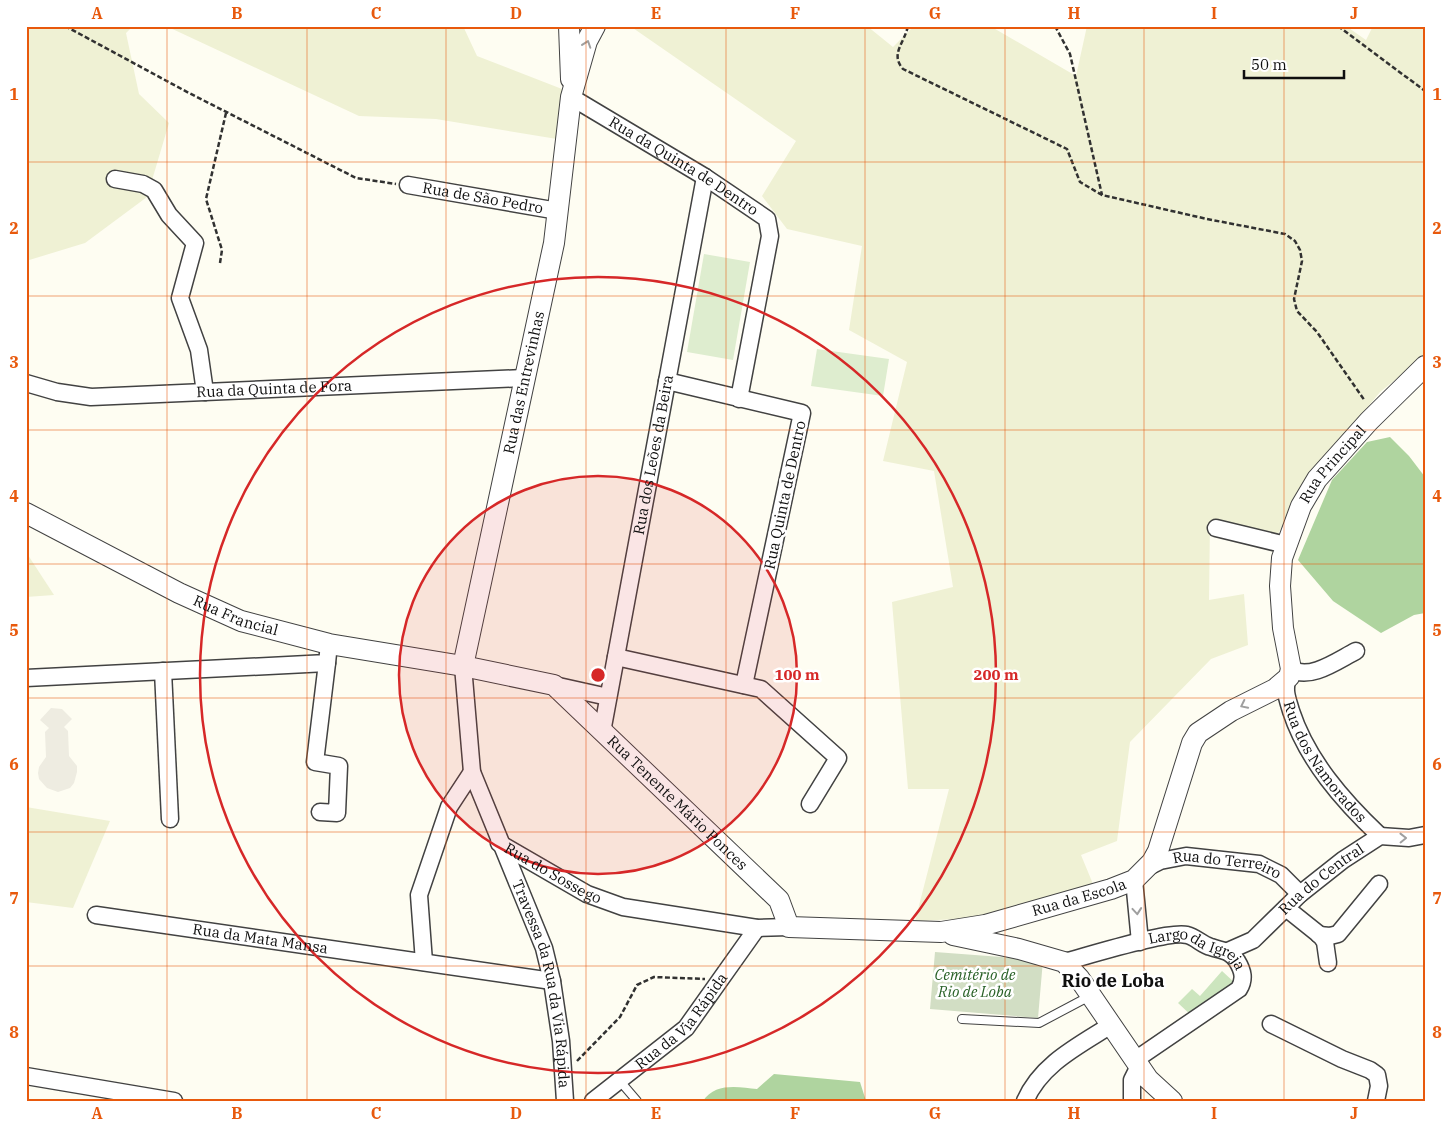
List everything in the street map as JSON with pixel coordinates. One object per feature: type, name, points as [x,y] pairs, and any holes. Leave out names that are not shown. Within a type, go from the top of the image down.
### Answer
[{"type":"street","name":"Rua das Entrevinhas","points":[[462,666],[554,244],[571,97],[568,26]]},
{"type":"street","name":"Rua das Entrevinhas","points":[[571,97],[587,41],[595,26]]},
{"type":"street","name":"Rua da Quinta de Dentro","points":[[571,97],[704,177],[767,219],[770,236],[738,399]]},
{"type":"street","name":"Rua dos Leões da Beira","points":[[602,732],[704,177]]},
{"type":"street","points":[[115,179],[143,184],[154,190],[169,215],[195,243],[180,298],[199,350],[205,392]]},
{"type":"street","name":"Rua de São Pedro","points":[[408,185],[558,211]]},
{"type":"street","name":"Rua Principal","points":[[1289,675],[1280,586],[1282,558],[1301,506],[1317,479],[1375,414],[1425,366]]},
{"type":"street","name":"Rua da Quinta de Fora","points":[[26,383],[57,392],[92,396],[524,378]]},
{"type":"street","name":"Rua Quinta de Dentro","points":[[667,381],[802,413],[744,685]]},
{"type":"street","name":"Rua Francial","points":[[26,513],[179,593],[242,622],[328,654],[462,666]]},
{"type":"street","points":[[1216,528],[1286,545]]},
{"type":"street","points":[[1140,942],[1140,874],[1158,852],[1187,757],[1198,733],[1231,711],[1275,689],[1289,675],[1317,670],[1356,651]]},
{"type":"street","points":[[26,678],[163,671],[328,654],[315,762],[339,766],[337,812],[320,812]]},
{"type":"street","points":[[616,657],[761,689],[838,758],[810,804]]},
{"type":"street","points":[[462,666],[608,696]]},
{"type":"street","name":"Rua do Sossego","points":[[462,666],[472,772],[499,843],[587,894],[623,907],[757,928],[789,927]]},
{"type":"street","points":[[163,671],[170,819]]},
{"type":"street","name":"Rua dos Namorados","points":[[1289,675],[1284,690],[1297,731],[1308,752],[1344,798],[1380,836]]},
{"type":"street","name":"Rua Tenente Mário Ponces","points":[[554,685],[779,900],[789,927]]},
{"type":"street","points":[[424,962],[419,896],[449,807],[472,772]]},
{"type":"street","name":"Rua do Central","points":[[1228,951],[1252,940],[1300,894],[1343,860],[1380,836],[1409,838],[1425,835]]},
{"type":"street","name":"Travessa da Rua da Via Rápida","points":[[499,843],[544,948],[552,981],[565,1101]]},
{"type":"street","name":"Rua do Terreiro","points":[[1140,874],[1160,862],[1186,856],[1259,864],[1281,875],[1300,894]]},
{"type":"street","name":"Rua da Escola","points":[[986,934],[1111,888],[1140,874]]},
{"type":"street","points":[[1319,935],[1330,936],[1338,934],[1379,884]]},
{"type":"street","points":[[1286,908],[1325,942],[1328,963]]},
{"type":"street","name":"Rua da Mata Mansa","points":[[96,915],[552,981]]},
{"type":"street","points":[[789,927],[986,934],[1019,949],[1064,962],[1156,1088],[1172,1101]]},
{"type":"street","name":"Rua da Via Rápida","points":[[593,1101],[686,1028],[757,928]]},
{"type":"street","name":"Largo da Igreja","points":[[1064,962],[1140,942],[1181,934],[1195,938],[1207,946],[1228,951],[1238,962],[1243,974],[1243,982],[1239,989],[1137,1063]]},
{"type":"street","points":[[1271,1024],[1342,1059],[1370,1070],[1377,1076],[1379,1086],[1376,1101]]},
{"type":"street","points":[[1025,1101],[1039,1077],[1053,1063],[1111,1025]]},
{"type":"street","points":[[1132,1101],[1132,1080],[1137,1063]]},
{"type":"street","points":[[26,1076],[174,1101]]},
{"type":"lane","points":[[962,1018],[1040,1023],[1090,996]]},
{"type":"lane","points":[[619,1080],[637,1101]]},
{"type":"path","points":[[65,26],[226,113],[356,178],[408,185]]},
{"type":"path","points":[[908,26],[906,39],[896,55],[897,62],[903,69],[1067,149],[1080,182],[1102,194],[1207,219],[1285,234],[1295,241],[1300,250],[1302,261],[1294,299],[1298,312],[1317,332],[1375,414]]},
{"type":"path","points":[[1055,26],[1070,54],[1102,194]]},
{"type":"path","points":[[1338,26],[1425,91]]},
{"type":"path","points":[[220,263],[222,250],[206,199],[226,113]]},
{"type":"path","points":[[562,1068],[579,1060],[605,1034],[626,1008],[637,985],[654,978],[720,980]]},
{"type":"green space","points":[[26,26],[133,26],[126,33],[139,94],[169,123],[147,197],[85,243],[26,261]]},
{"type":"green space","points":[[166,26],[463,26],[477,56],[562,89],[557,139],[436,119],[359,116]]},
{"type":"green space","points":[[630,26],[867,26],[893,47],[914,26],[990,26],[1076,76],[1087,26],[1346,26],[1366,40],[1373,26],[1425,26],[1425,356],[1380,392],[1305,483],[1277,536],[1210,522],[1209,600],[1244,594],[1248,645],[1211,659],[1130,742],[1117,841],[1081,855],[1093,884],[980,918],[915,921],[949,789],[908,789],[892,602],[953,587],[934,471],[883,461],[907,362],[849,330],[862,246],[787,229],[762,196],[796,141]]},
{"type":"green space","points":[[704,254],[750,262],[733,360],[687,352]]},
{"type":"green space","points":[[817,349],[889,359],[883,396],[811,386]]},
{"type":"green space","points":[[1390,437],[1409,456],[1425,477],[1425,613],[1414,615],[1381,633],[1333,601],[1298,560],[1332,480],[1367,442]]},
{"type":"green space","points":[[26,552],[54,595],[26,597]]},
{"type":"green space","points":[[26,807],[110,821],[73,908],[26,902]]},
{"type":"green space","name":"Cemitério de Rio de Loba","points":[[935,952],[1043,960],[1038,1018],[930,1009]]},
{"type":"green space","points":[[1222,971],[1235,983],[1193,1017],[1178,1003],[1192,989],[1200,996]]},
{"type":"green space","points":[[774,1074],[860,1082],[866,1101],[703,1101],[708,1095],[721,1088],[757,1089]]},
{"type":"shaded area","points":[[51,708],[62,709],[72,719],[64,727],[68,731],[69,756],[77,766],[74,783],[70,788],[58,792],[47,788],[39,779],[38,773],[39,767],[46,757],[45,732],[49,728],[40,720]]},
{"type":"district","name":"Rio de Loba","points":[[1113,981]]}]
